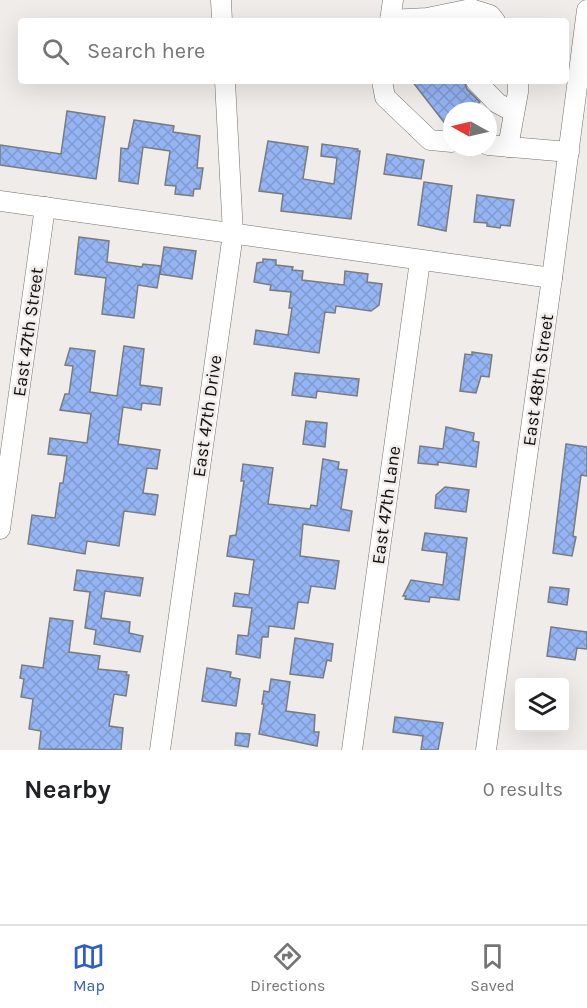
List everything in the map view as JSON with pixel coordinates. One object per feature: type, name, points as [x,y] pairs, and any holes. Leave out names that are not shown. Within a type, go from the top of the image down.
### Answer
[{"type":"street","points":[[221,0],[222,18]]},
{"type":"street","points":[[390,18],[393,0]]},
{"type":"street","points":[[439,18],[460,16],[471,9],[490,15],[492,18]]},
{"type":"street","name":"East 48th Street","points":[[486,750],[587,10]]},
{"type":"street","name":"East 47th Drive","points":[[160,750],[233,234],[225,84]]},
{"type":"street","points":[[383,84],[385,97],[430,140],[443,141]]},
{"type":"street","points":[[479,84],[497,103],[516,98]]},
{"type":"street","points":[[506,84],[516,98],[508,147]]},
{"type":"street","points":[[497,146],[569,152]]},
{"type":"street","points":[[0,201],[552,278]]},
{"type":"street","name":"East 47th Street","points":[[0,529],[45,207]]},
{"type":"street","name":"East 47th Lane","points":[[352,750],[420,261]]},
{"type":"building","points":[[414,84],[465,84],[480,102],[443,102],[443,121]]},
{"type":"building","points":[[67,111],[105,117],[96,179],[0,165],[0,145],[61,154]]},
{"type":"building","points":[[134,120],[174,126],[173,132],[200,136],[197,168],[203,168],[200,189],[194,189],[193,196],[175,194],[176,186],[165,185],[170,151],[143,147],[138,184],[119,181],[121,148],[128,149]]},
{"type":"building","points":[[268,141],[308,147],[303,179],[334,184],[337,158],[321,156],[322,144],[358,149],[357,151],[360,151],[351,219],[281,211],[283,194],[259,191]]},
{"type":"building","points":[[387,154],[424,160],[421,179],[384,174]]},
{"type":"building","points":[[424,182],[452,186],[446,231],[418,225]]},
{"type":"building","points":[[477,195],[514,200],[510,226],[501,225],[500,228],[487,226],[487,223],[474,222]]},
{"type":"building","points":[[79,237],[109,241],[107,262],[142,267],[143,264],[161,266],[157,288],[138,285],[134,318],[102,314],[106,278],[75,274]]},
{"type":"building","points":[[164,247],[196,251],[192,279],[160,274]]},
{"type":"building","points":[[263,259],[276,260],[276,265],[303,271],[302,280],[344,285],[345,271],[368,274],[367,282],[382,284],[379,305],[371,311],[336,306],[335,313],[325,312],[319,353],[254,344],[256,330],[288,335],[292,308],[289,308],[291,292],[270,290],[271,285],[254,282],[257,263],[263,262]]},
{"type":"building","points":[[124,346],[144,349],[140,385],[162,388],[160,405],[142,403],[141,410],[123,407],[118,444],[160,450],[157,469],[147,468],[143,493],[158,495],[155,515],[124,511],[119,546],[87,541],[85,554],[28,544],[32,515],[55,518],[60,483],[63,483],[67,456],[48,454],[50,438],[87,443],[91,414],[60,410],[65,394],[69,394],[73,366],[65,365],[70,348],[95,351],[90,392],[117,396]]},
{"type":"building","points":[[472,352],[492,355],[489,377],[481,376],[476,393],[460,391],[465,354],[472,355]]},
{"type":"building","points":[[295,373],[359,379],[357,396],[317,391],[316,398],[292,395]]},
{"type":"building","points":[[306,421],[327,423],[325,447],[303,444]]},
{"type":"building","points":[[446,427],[474,433],[473,441],[479,442],[476,467],[438,462],[438,465],[418,463],[420,446],[443,449]]},
{"type":"building","points":[[566,444],[587,447],[587,476],[581,475],[573,536],[576,537],[572,556],[553,553]]},
{"type":"building","points":[[323,459],[339,462],[338,469],[347,470],[341,509],[352,511],[349,531],[303,524],[300,556],[339,561],[335,589],[311,586],[308,603],[298,602],[294,629],[269,626],[268,637],[262,637],[260,658],[236,654],[238,635],[248,636],[252,608],[233,606],[235,593],[249,595],[254,560],[227,556],[230,536],[236,535],[244,481],[241,481],[243,464],[273,468],[268,504],[310,509],[311,505],[317,506]]},
{"type":"building","points":[[445,487],[469,490],[466,512],[435,508],[436,495]]},
{"type":"building","points":[[425,533],[467,538],[459,600],[430,597],[429,602],[405,599],[406,596],[403,596],[411,580],[443,585],[447,553],[422,550]]},
{"type":"building","points":[[77,570],[143,578],[140,596],[105,591],[101,618],[130,622],[129,633],[143,636],[140,652],[94,644],[96,630],[85,628],[90,592],[74,590]]},
{"type":"building","points":[[550,587],[569,589],[567,605],[548,602]]},
{"type":"building","points":[[50,618],[73,621],[69,652],[100,656],[98,669],[127,672],[126,675],[129,675],[126,696],[114,694],[109,726],[123,728],[121,750],[39,749],[41,731],[29,729],[33,699],[21,697],[24,679],[20,678],[22,665],[43,668]]},
{"type":"building","points":[[551,627],[587,632],[587,649],[577,648],[575,660],[547,656]]},
{"type":"building","points":[[295,638],[333,644],[331,661],[327,660],[323,678],[290,674]]},
{"type":"building","points":[[207,668],[231,672],[230,677],[240,679],[236,706],[202,701]]},
{"type":"building","points":[[271,679],[290,682],[286,711],[315,715],[314,732],[319,732],[317,746],[259,734],[264,691],[269,692]]},
{"type":"building","points":[[395,717],[443,723],[438,750],[421,750],[423,736],[393,732]]},
{"type":"building","points":[[236,733],[250,734],[248,747],[235,745]]}]
